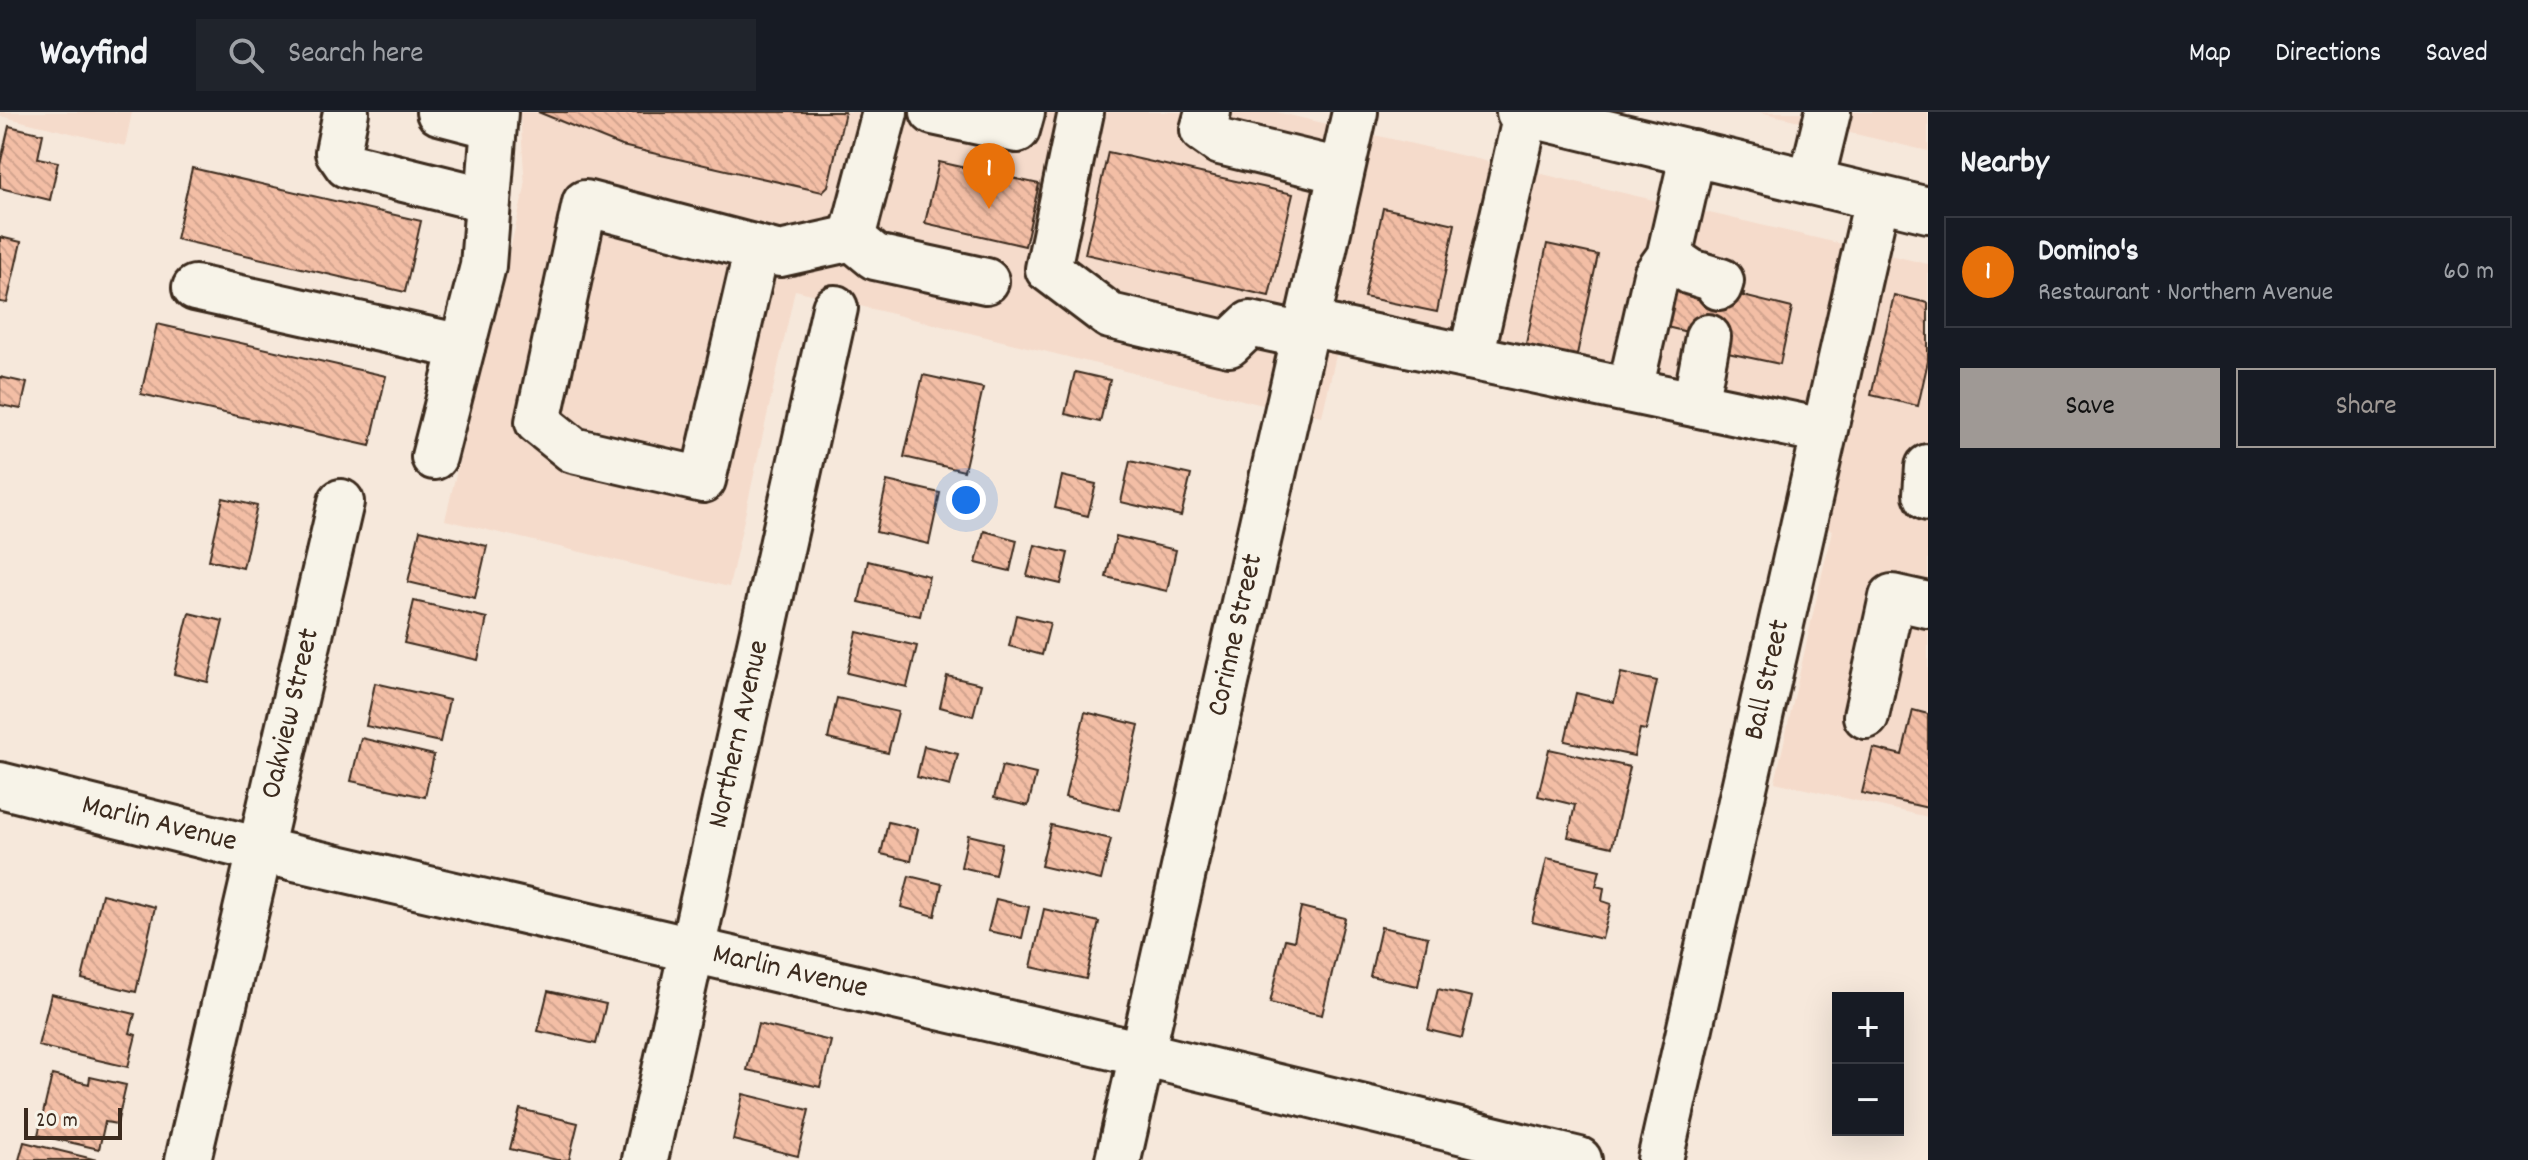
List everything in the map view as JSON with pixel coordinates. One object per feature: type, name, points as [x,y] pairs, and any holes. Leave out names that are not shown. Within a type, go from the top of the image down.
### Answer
[{"type":"street","points":[[346,112],[338,152],[347,165],[488,200]]},
{"type":"street","points":[[434,457],[483,266],[494,119],[439,112]]},
{"type":"street","points":[[852,238],[885,112]]},
{"type":"street","points":[[933,112],[1017,130],[1022,112]]},
{"type":"street","points":[[1081,112],[1048,269],[1110,316],[1229,344],[1250,324],[1305,329],[1471,357],[1823,431]]},
{"type":"street","points":[[1208,112],[1203,130],[1220,142],[1340,171]]},
{"type":"street","name":"Corinne Street","points":[[1118,1160],[1355,112]]},
{"type":"street","points":[[1811,182],[1828,112]]},
{"type":"street","points":[[1471,357],[1522,113],[1611,122],[1693,153],[1928,210]]},
{"type":"street","points":[[1630,390],[1656,275],[1669,257],[1693,153]]},
{"type":"street","name":"Ball Street","points":[[1660,1160],[1877,199]]},
{"type":"street","points":[[757,248],[703,480],[573,450],[538,422],[585,203],[780,254],[852,238]]},
{"type":"street","points":[[852,238],[875,257],[986,281]]},
{"type":"street","points":[[1669,257],[1691,272],[1721,281],[1719,287]]},
{"type":"street","points":[[195,288],[462,347]]},
{"type":"street","name":"Northern Avenue","points":[[645,1160],[835,308]]},
{"type":"street","points":[[1695,404],[1708,337]]},
{"type":"street","points":[[1928,467],[1928,498]]},
{"type":"street","name":"Oakview Street","points":[[188,1160],[341,502]]},
{"type":"street","points":[[1866,716],[1892,597],[1928,605]]},
{"type":"street","name":"Marlin Avenue","points":[[0,785],[260,850],[1142,1054],[1579,1160]]},
{"type":"shaded area","points":[[0,112],[132,112],[125,146],[0,116]]},
{"type":"shaded area","points":[[520,112],[1276,112],[1928,264],[1928,817],[1775,782],[1832,530],[1786,520],[1802,450],[1337,351],[1322,416],[1267,406],[795,290],[729,587],[445,520],[525,187]]},
{"type":"shaded area","points":[[1760,112],[1928,112],[1928,151]]},
{"type":"building","points":[[538,112],[845,112],[828,186],[822,192],[622,146]]},
{"type":"building","points":[[9,126],[43,134],[38,158],[58,162],[50,200],[0,188],[0,165]]},
{"type":"building","points":[[1108,152],[1293,194],[1269,296],[1085,254]]},
{"type":"building","points":[[939,162],[1039,184],[1025,246],[925,223]]},
{"type":"building","points":[[192,168],[421,221],[405,292],[176,239]]},
{"type":"building","points":[[1383,208],[1455,224],[1437,312],[1364,297]]},
{"type":"building","points":[[0,237],[21,242],[7,303],[0,302]]},
{"type":"building","points":[[1547,244],[1598,255],[1575,364],[1524,353]]},
{"type":"building","points":[[1665,275],[1744,293],[1743,296],[1792,308],[1780,364],[1723,352],[1708,337],[1654,324]]},
{"type":"building","points":[[1894,295],[1928,303],[1928,361],[1918,406],[1871,395]]},
{"type":"building","points":[[157,324],[386,376],[370,446],[141,394]]},
{"type":"building","points":[[1075,372],[1110,380],[1100,422],[1065,414]]},
{"type":"building","points":[[923,375],[983,388],[964,471],[904,457]]},
{"type":"building","points":[[0,377],[27,383],[21,409],[0,405]]},
{"type":"building","points":[[1130,461],[1191,475],[1181,516],[1121,502]]},
{"type":"building","points":[[1062,476],[1096,484],[1088,516],[1055,508]]},
{"type":"building","points":[[887,481],[940,493],[929,544],[876,532]]},
{"type":"building","points":[[223,498],[257,506],[243,568],[209,560]]},
{"type":"building","points":[[420,530],[487,546],[475,598],[408,582]]},
{"type":"building","points":[[984,531],[1017,540],[1010,571],[976,563]]},
{"type":"building","points":[[1116,536],[1176,550],[1167,591],[1106,577]]},
{"type":"building","points":[[1035,545],[1068,553],[1061,584],[1027,576]]},
{"type":"building","points":[[868,561],[929,576],[920,616],[859,602]]},
{"type":"building","points":[[414,601],[487,618],[478,660],[404,643]]},
{"type":"building","points":[[189,613],[223,621],[208,682],[174,674]]},
{"type":"building","points":[[1016,615],[1050,623],[1042,655],[1009,646]]},
{"type":"building","points":[[857,632],[917,646],[907,687],[847,673]]},
{"type":"building","points":[[1621,673],[1657,681],[1646,730],[1640,729],[1634,756],[1565,741],[1576,693],[1614,702]]},
{"type":"building","points":[[947,676],[981,684],[973,716],[940,707]]},
{"type":"building","points":[[375,683],[449,700],[440,742],[366,726]]},
{"type":"building","points":[[837,698],[898,712],[888,753],[828,739]]},
{"type":"building","points":[[1913,710],[1928,714],[1928,808],[1862,793],[1873,748],[1902,755]]},
{"type":"building","points":[[1085,712],[1139,725],[1119,810],[1065,797]]},
{"type":"building","points":[[361,738],[434,755],[425,797],[351,781]]},
{"type":"building","points":[[924,746],[958,754],[950,786],[917,777]]},
{"type":"building","points":[[1549,749],[1630,767],[1612,847],[1568,837],[1575,805],[1538,796]]},
{"type":"building","points":[[1002,766],[1036,774],[1028,806],[994,798]]},
{"type":"building","points":[[888,822],[918,829],[911,861],[881,854]]},
{"type":"building","points":[[1051,825],[1111,839],[1101,880],[1041,866]]},
{"type":"building","points":[[968,835],[1002,843],[995,875],[961,867]]},
{"type":"building","points":[[1547,858],[1600,870],[1596,886],[1604,888],[1602,901],[1611,904],[1602,939],[1532,922]]},
{"type":"building","points":[[909,876],[942,884],[935,916],[901,907]]},
{"type":"building","points":[[102,894],[155,907],[136,992],[82,979]]},
{"type":"building","points":[[996,899],[1029,907],[1022,938],[988,931]]},
{"type":"building","points":[[1301,907],[1345,918],[1322,1015],[1270,1003],[1285,939],[1294,941]]},
{"type":"building","points":[[1044,909],[1099,922],[1086,979],[1031,967]]},
{"type":"building","points":[[1381,927],[1428,937],[1418,986],[1370,976]]},
{"type":"building","points":[[1438,989],[1472,997],[1462,1038],[1428,1030]]},
{"type":"building","points":[[548,991],[606,1004],[596,1044],[538,1031]]},
{"type":"building","points":[[51,994],[135,1014],[130,1033],[136,1035],[128,1067],[38,1046]]},
{"type":"building","points":[[758,1024],[831,1041],[820,1087],[747,1070]]},
{"type":"building","points":[[52,1075],[89,1084],[90,1077],[126,1085],[117,1124],[105,1122],[99,1149],[38,1135]]},
{"type":"building","points":[[743,1094],[809,1110],[798,1156],[733,1140]]},
{"type":"building","points":[[520,1109],[578,1123],[569,1160],[510,1149]]},
{"type":"building","points":[[24,1142],[97,1160],[19,1160]]},
{"type":"place","name":"Domino's","points":[[989,209]]}]
